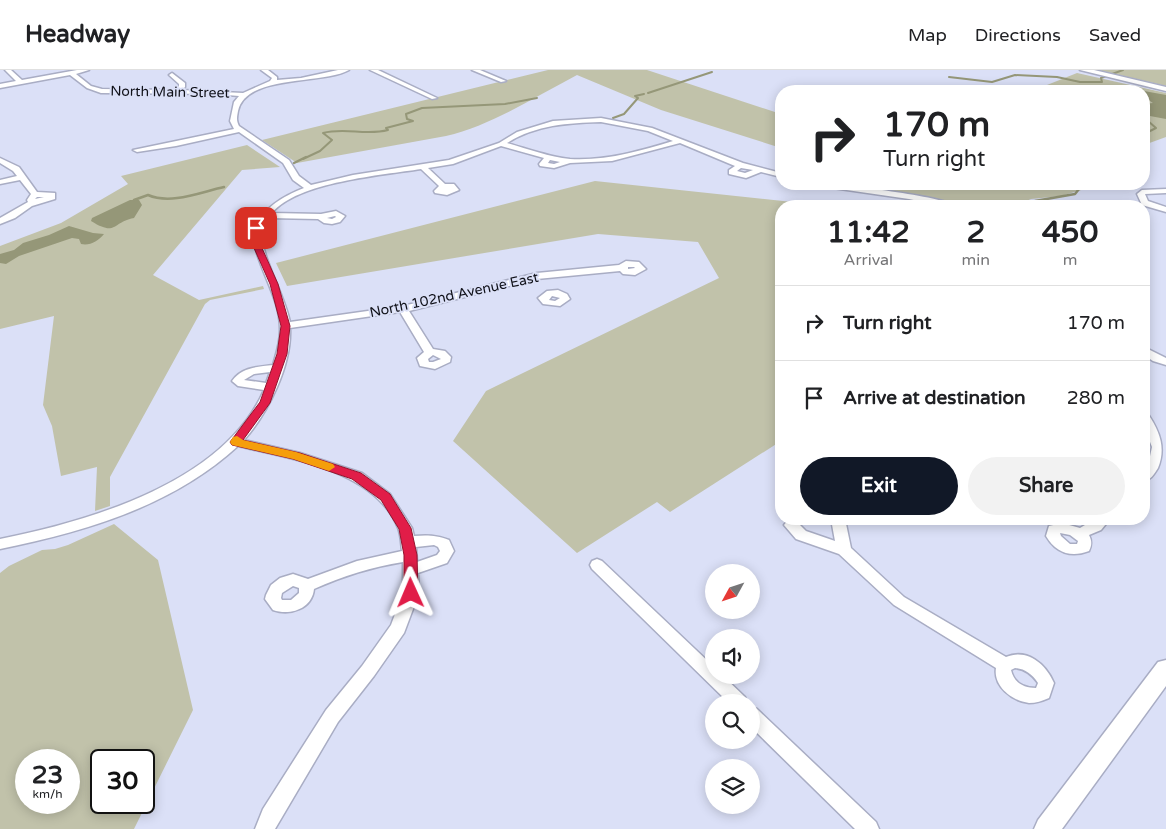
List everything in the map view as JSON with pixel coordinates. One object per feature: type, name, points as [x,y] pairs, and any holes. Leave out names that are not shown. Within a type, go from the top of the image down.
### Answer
[{"type":"street","points":[[8,70],[20,82]]},
{"type":"street","points":[[0,86],[86,70]]},
{"type":"street","points":[[264,70],[275,78],[272,82]]},
{"type":"street","points":[[310,188],[296,178],[286,162],[238,130],[233,120],[238,102],[244,94],[272,82],[301,80],[346,70]]},
{"type":"street","points":[[373,70],[434,98]]},
{"type":"street","points":[[478,70],[503,81]]},
{"type":"street","points":[[1087,71],[1149,85]]},
{"type":"street","name":"North Main Street","points":[[72,73],[95,90],[110,92],[221,92],[244,94]]},
{"type":"street","points":[[172,75],[182,83],[182,86],[176,92]]},
{"type":"street","points":[[1150,85],[1166,89]]},
{"type":"street","points":[[0,544],[48,535],[144,502],[194,474],[236,442],[265,403],[282,354],[286,326],[274,284],[262,259],[256,238],[256,228],[265,215],[288,198],[310,188],[353,177],[423,167],[474,155],[501,144],[519,133],[553,123],[590,120],[635,124],[680,140],[740,165],[732,172],[746,176],[760,170],[775,174]]},
{"type":"street","points":[[137,150],[238,130]]},
{"type":"street","points":[[501,144],[548,156],[543,164],[550,166],[569,160],[629,156],[680,140]]},
{"type":"street","points":[[0,160],[16,169],[35,194]]},
{"type":"street","points":[[423,167],[443,186]]},
{"type":"street","points":[[0,182],[22,177]]},
{"type":"street","points":[[860,190],[923,200]]},
{"type":"street","points":[[1144,200],[1142,192],[1150,190],[1166,191]]},
{"type":"street","points":[[0,221],[12,216],[29,204],[52,197],[47,194],[35,194]]},
{"type":"street","points":[[29,204],[35,194]]},
{"type":"street","points":[[1150,205],[1166,210]]},
{"type":"street","points":[[265,215],[322,218]]},
{"type":"street","name":"North 102nd Avenue East","points":[[286,326],[403,309],[537,276],[622,268]]},
{"type":"street","points":[[537,276],[549,293]]},
{"type":"street","points":[[403,309],[430,353]]},
{"type":"street","points":[[1150,354],[1162,361],[1166,370]]},
{"type":"street","points":[[271,387],[242,384],[238,381],[246,373],[277,368]]},
{"type":"street","points":[[1150,427],[1159,446],[1158,456],[1150,470]]},
{"type":"street","points":[[236,442],[296,456],[356,476],[385,497],[405,528],[409,556],[411,593],[398,628],[368,671],[332,716],[270,816],[265,829]]},
{"type":"street","points":[[791,525],[801,535],[844,550],[899,601],[1005,665]]},
{"type":"street","points":[[839,525],[844,550]]},
{"type":"street","points":[[1079,534],[1097,525]]},
{"type":"street","points":[[306,586],[326,576],[376,561],[409,556]]},
{"type":"street","points":[[597,565],[731,694]]},
{"type":"street","points":[[1047,829],[1166,669]]},
{"type":"street","points":[[760,724],[869,829]]},
{"type":"shaded area","points":[[548,70],[647,70],[775,112],[775,146],[661,110],[577,75],[497,118],[446,136],[297,163],[262,140]]},
{"type":"shaded area","points":[[1098,70],[1166,70],[1166,86]]},
{"type":"shaded area","points":[[1077,73],[1130,85],[1047,85]]},
{"type":"shaded area","points":[[1150,89],[1166,93],[1166,137],[1150,143]]},
{"type":"shaded area","points":[[1150,92],[1166,95],[1166,119],[1150,116],[1150,103],[1153,103],[1150,101]]},
{"type":"shaded area","points":[[247,145],[280,167],[242,170],[153,275],[199,300],[263,286],[264,289],[210,300],[205,304],[110,477],[110,506],[95,511],[97,467],[61,476],[52,426],[43,405],[54,316],[0,329],[0,246],[61,223],[128,184],[121,176]]},
{"type":"shaded area","points":[[595,181],[775,200],[775,445],[670,512],[657,502],[577,553],[453,441],[486,391],[719,278],[698,242],[598,234],[287,286],[276,263]]},
{"type":"shaded area","points":[[889,190],[1081,190],[1061,196],[1029,200],[929,200],[888,192]]},
{"type":"shaded area","points":[[130,200],[139,200],[142,205],[134,218],[110,228],[99,226],[91,221],[92,218]]},
{"type":"shaded area","points":[[69,226],[104,234],[91,244],[81,244],[79,239],[72,238],[19,256],[6,264],[0,263],[0,254],[14,250],[23,243],[49,235]]},
{"type":"shaded area","points":[[114,524],[158,560],[193,710],[155,787],[155,749],[90,749],[90,814],[141,814],[134,829],[0,829],[0,573],[9,566],[42,550],[55,549]]},
{"type":"waterway","points":[[949,77],[992,82],[1015,75],[1057,77],[1080,82],[1102,82],[1101,78],[1123,70]]},
{"type":"waterway","points":[[648,93],[712,72]]},
{"type":"waterway","points":[[613,118],[624,114],[638,98],[635,96],[644,94]]},
{"type":"waterway","points":[[303,159],[320,151],[332,140],[323,133],[331,131],[380,132],[388,130],[386,128],[413,121],[407,119],[406,114],[422,108],[505,104],[537,98]]},
{"type":"waterway","points":[[1150,123],[1156,128],[1150,131]]},
{"type":"waterway","points":[[294,163],[306,157]]},
{"type":"waterway","points":[[134,200],[148,195],[166,199],[176,198],[224,187]]},
{"type":"waterway","points":[[1041,200],[1075,194],[1078,190]]},
{"type":"slow traffic","points":[[237,440],[236,442],[296,456],[329,467]]},
{"type":"route","points":[[256,228],[258,248],[274,284],[286,326],[282,354],[265,403],[236,442],[296,456],[356,476],[385,497],[405,528],[410,555],[411,593]]}]
